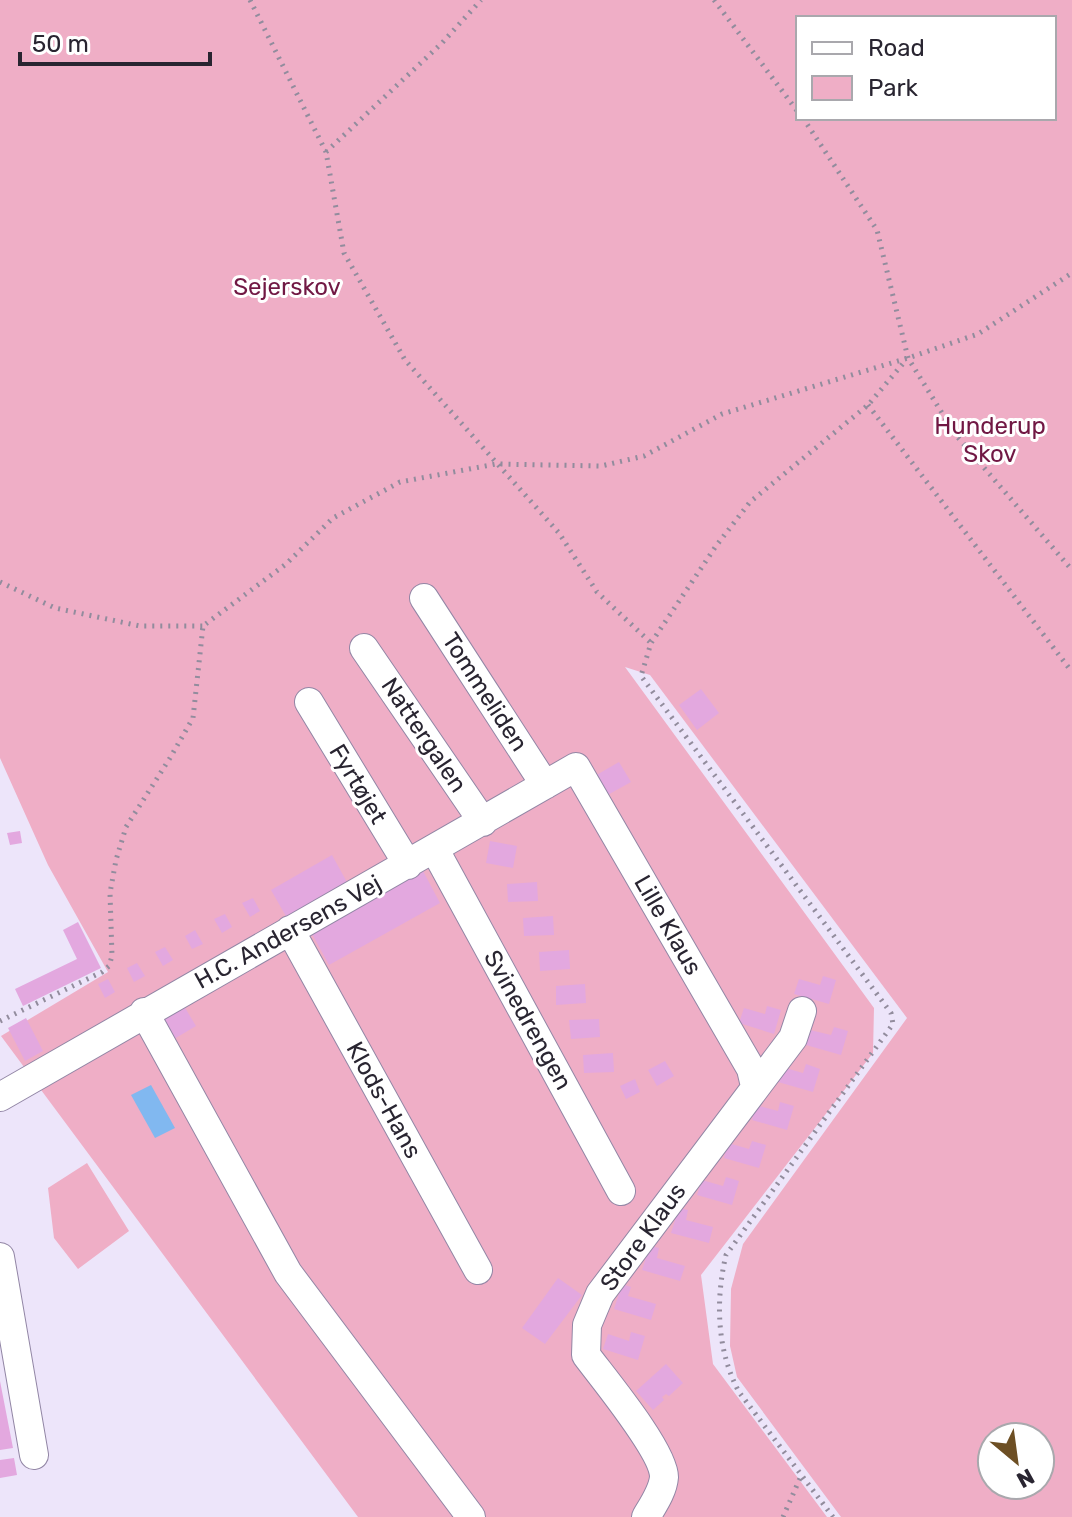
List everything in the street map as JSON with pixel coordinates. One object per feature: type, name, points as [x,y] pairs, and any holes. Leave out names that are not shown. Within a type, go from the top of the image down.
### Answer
[{"type":"lane","name":"Tommeliden","points":[[424,598],[545,785]]},
{"type":"lane","name":"Nattergalen","points":[[364,648],[483,822]]},
{"type":"lane","name":"Fyrtøjet","points":[[309,702],[408,865]]},
{"type":"lane","name":"H.C. Andersens Vej","points":[[0,1097],[576,767]]},
{"type":"lane","name":"Lille Klaus","points":[[576,767],[751,1069],[755,1086]]},
{"type":"lane","name":"Svinedrengen","points":[[435,850],[621,1191]]},
{"type":"lane","name":"Klods-Hans","points":[[290,930],[478,1270]]},
{"type":"lane","name":"Store Klaus","points":[[646,1517],[664,1480],[663,1467],[635,1421],[586,1355],[587,1325],[600,1294],[793,1038],[802,1011]]},
{"type":"lane","points":[[144,1012],[288,1273],[471,1517]]},
{"type":"lane","points":[[0,1257],[34,1455]]},
{"type":"path","points":[[250,0],[326,152],[344,253],[405,360],[559,533],[597,592],[651,643],[716,546],[750,502],[868,405],[908,358]]},
{"type":"path","points":[[326,152],[442,43],[481,0]]},
{"type":"path","points":[[714,0],[796,109]]},
{"type":"path","points":[[804,120],[877,230],[908,358],[955,434],[1072,570]]},
{"type":"path","points":[[0,582],[55,608],[140,626],[203,626],[286,564],[333,518],[400,482],[496,464],[601,466],[644,456],[722,414],[978,334],[1072,273]]},
{"type":"path","points":[[868,405],[1072,672]]},
{"type":"path","points":[[0,1021],[109,966],[112,956],[110,893],[116,860],[126,827],[193,718],[203,626]]},
{"type":"path","points":[[783,1517],[801,1476],[833,1517]]},
{"type":"green space","points":[[0,0],[1072,0],[1072,1517],[841,1517],[737,1377],[730,1346],[731,1289],[743,1244],[907,1018],[650,675],[625,667],[874,1008],[873,1053],[701,1275],[713,1364],[827,1517],[358,1517],[1,1036],[108,972],[48,865],[0,758]]},
{"type":"green space","points":[[87,1163],[129,1231],[78,1269],[54,1238],[48,1188]]},
{"type":"water","points":[[151,1085],[175,1128],[155,1138],[131,1095]]},
{"type":"building","points":[[701,689],[719,713],[697,730],[679,705]]},
{"type":"building","points":[[619,762],[631,782],[604,797],[593,777]]},
{"type":"building","points":[[20,831],[22,843],[10,845],[7,833]]},
{"type":"building","points":[[490,841],[517,846],[513,868],[486,863]]},
{"type":"building","points":[[332,855],[348,884],[287,918],[271,890]]},
{"type":"building","points":[[422,869],[440,903],[329,965],[311,932]]},
{"type":"building","points":[[537,882],[538,901],[508,902],[507,884]]},
{"type":"building","points":[[253,898],[260,911],[250,917],[242,903]]},
{"type":"building","points":[[225,914],[232,927],[222,933],[214,919]]},
{"type":"building","points":[[553,916],[554,935],[524,936],[523,918]]},
{"type":"building","points":[[78,922],[101,968],[23,1006],[15,989],[77,959],[63,930]]},
{"type":"building","points":[[195,930],[203,944],[192,949],[185,936]]},
{"type":"building","points":[[165,947],[173,960],[163,966],[155,952]]},
{"type":"building","points":[[569,950],[570,969],[540,971],[539,952]]},
{"type":"building","points":[[137,963],[145,976],[134,982],[127,968]]},
{"type":"building","points":[[823,976],[836,980],[829,1004],[794,994],[799,979],[820,985]]},
{"type":"building","points":[[108,979],[115,992],[105,998],[98,984]]},
{"type":"building","points":[[585,984],[586,1003],[556,1005],[556,986]]},
{"type":"building","points":[[184,1006],[196,1026],[169,1042],[158,1021]]},
{"type":"building","points":[[767,1006],[781,1010],[774,1034],[739,1023],[744,1008],[765,1014]]},
{"type":"building","points":[[26,1018],[43,1051],[25,1061],[8,1028]]},
{"type":"building","points":[[599,1019],[600,1037],[571,1039],[569,1020]]},
{"type":"building","points":[[834,1027],[848,1031],[841,1055],[806,1045],[810,1030],[831,1035]]},
{"type":"building","points":[[613,1053],[614,1072],[584,1073],[583,1055]]},
{"type":"building","points":[[665,1061],[674,1076],[657,1086],[648,1070]]},
{"type":"building","points":[[806,1064],[820,1069],[813,1092],[778,1082],[782,1067],[803,1073]]},
{"type":"building","points":[[635,1079],[640,1092],[626,1099],[620,1086]]},
{"type":"building","points":[[780,1102],[794,1106],[787,1130],[752,1120],[756,1105],[778,1111]]},
{"type":"building","points":[[752,1141],[766,1145],[759,1168],[724,1158],[728,1143],[749,1149]]},
{"type":"building","points":[[726,1177],[739,1181],[732,1205],[697,1195],[702,1180],[723,1186]]},
{"type":"building","points":[[679,1208],[688,1210],[686,1220],[713,1227],[709,1243],[671,1233]]},
{"type":"building","points":[[650,1246],[659,1248],[657,1258],[685,1266],[680,1281],[642,1270]]},
{"type":"building","points":[[558,1278],[582,1295],[545,1344],[522,1328]]},
{"type":"building","points":[[622,1284],[631,1287],[628,1296],[656,1304],[651,1320],[614,1309]]},
{"type":"building","points":[[631,1332],[645,1336],[638,1360],[603,1349],[608,1334],[629,1341]]},
{"type":"building","points":[[666,1364],[683,1383],[669,1396],[666,1394],[662,1397],[664,1400],[653,1410],[636,1391]]},
{"type":"building","points":[[0,1381],[13,1448],[0,1450]]},
{"type":"building","points":[[14,1458],[17,1475],[0,1478],[0,1460]]},
{"type":"park label","name":"Sejerskov","points":[[287,287]]},
{"type":"park label","name":"Hunderup Skov","points":[[990,440]]}]
